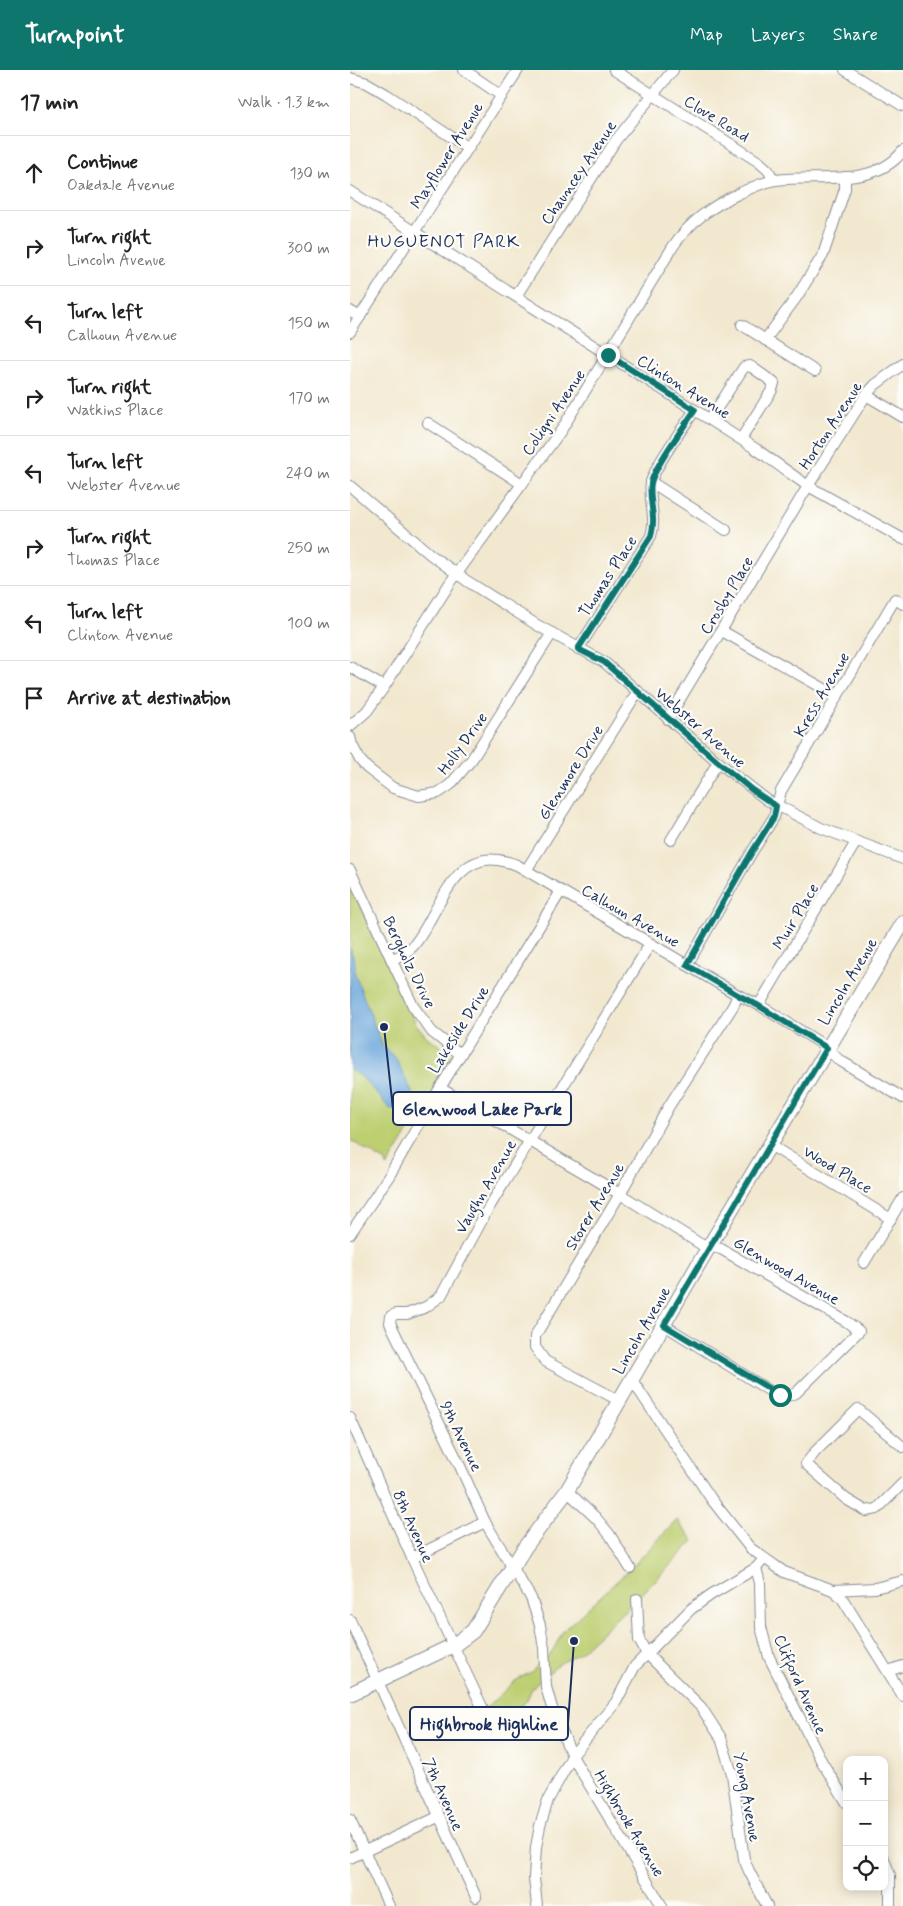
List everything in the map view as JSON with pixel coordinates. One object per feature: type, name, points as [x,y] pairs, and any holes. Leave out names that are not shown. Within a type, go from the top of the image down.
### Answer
[{"type":"main road","name":"Lincoln Avenue","points":[[350,1694],[454,1645],[473,1631],[538,1528],[567,1491],[827,1048],[901,929]]},
{"type":"street","points":[[464,70],[502,96]]},
{"type":"street","name":"Mayflower Avenue","points":[[350,332],[518,70]]},
{"type":"street","name":"Clove Road","points":[[614,70],[759,162],[768,170],[774,180]]},
{"type":"street","name":"Chauncey Avenue","points":[[516,296],[616,140],[673,70]]},
{"type":"street","points":[[845,70],[903,106]]},
{"type":"street","points":[[350,78],[366,83],[386,94],[468,148]]},
{"type":"street","name":"Coligni Avenue","points":[[350,726],[367,711],[457,574],[562,429],[672,248],[686,229],[709,209],[754,187],[774,180],[845,177],[872,172],[888,164],[903,151]]},
{"type":"street","points":[[766,340],[796,298],[823,255],[845,190],[845,177]]},
{"type":"street","name":"Clinton Avenue","points":[[350,191],[710,419],[808,486],[903,539]]},
{"type":"street","points":[[350,310],[360,317]]},
{"type":"street","points":[[742,325],[815,371]]},
{"type":"street","name":"Horton Avenue","points":[[808,486],[866,395],[875,385],[903,364]]},
{"type":"street","points":[[710,419],[744,367],[750,366],[753,368],[774,383],[772,390],[741,440]]},
{"type":"street","points":[[866,395],[903,417]]},
{"type":"street","points":[[695,410],[657,468],[651,482],[726,530]]},
{"type":"street","points":[[428,423],[522,484]]},
{"type":"street","name":"Thomas Place","points":[[578,649],[651,536],[654,518],[650,490],[651,482]]},
{"type":"street","name":"Webster Avenue","points":[[350,486],[457,574],[496,600],[578,649],[604,662],[752,790],[776,806],[821,828],[903,859]]},
{"type":"street","name":"Crosby Place","points":[[668,719],[808,486]]},
{"type":"street","name":"Kress Avenue","points":[[687,965],[774,817],[781,791],[837,696],[899,601]]},
{"type":"street","points":[[722,631],[837,696]]},
{"type":"street","name":"Holly Drive","points":[[350,737],[360,760],[367,768],[393,788],[419,796],[438,793],[450,785],[472,759],[552,633]]},
{"type":"street","points":[[350,667],[384,687]]},
{"type":"street","name":"Glenmore Drive","points":[[527,869],[638,690]]},
{"type":"street","points":[[671,840],[718,762]]},
{"type":"street","name":"Muir Place","points":[[759,1006],[856,842]]},
{"type":"street","name":"Calhoun Avenue","points":[[392,960],[413,946],[423,933],[458,874],[471,865],[488,860],[497,860],[517,865],[527,869],[561,892],[759,1006],[827,1048],[839,1060],[903,1098]]},
{"type":"street","name":"Bergholz Drive","points":[[350,870],[419,1016],[432,1032],[460,1054]]},
{"type":"street","name":"Lakeside Drive","points":[[350,1234],[394,1168],[460,1054],[561,892]]},
{"type":"street","name":"Vaughn Avenue","points":[[391,1316],[406,1314],[426,1307],[441,1296],[488,1209],[650,944]]},
{"type":"street","name":"Storer Avenue","points":[[620,1401],[545,1361],[538,1353],[534,1342],[544,1319],[620,1194],[668,1106],[733,1006],[738,995]]},
{"type":"street","name":"Glenwood Avenue","points":[[440,1088],[528,1142],[620,1194],[702,1245],[721,1249],[847,1322],[859,1331],[796,1393],[780,1395],[664,1325]]},
{"type":"street","name":"Wood Place","points":[[770,1145],[891,1218]]},
{"type":"street","points":[[864,1263],[903,1198]]},
{"type":"street","name":"9th Avenue","points":[[391,1316],[390,1323],[460,1466],[485,1522],[512,1567]]},
{"type":"street","points":[[632,1380],[723,1515],[750,1548],[764,1559],[784,1572],[833,1590],[875,1588],[903,1581]]},
{"type":"street","points":[[899,1486],[876,1509],[866,1511],[846,1499],[806,1464],[815,1452],[858,1409],[903,1447]]},
{"type":"street","name":"8th Avenue","points":[[350,1418],[412,1558],[484,1711]]},
{"type":"street","points":[[567,1491],[596,1518],[610,1535],[630,1568]]},
{"type":"street","points":[[412,1558],[485,1522]]},
{"type":"street","points":[[536,1906],[534,1878],[540,1826],[548,1800],[572,1756],[616,1702],[635,1666],[692,1609],[756,1568],[764,1559]]},
{"type":"street","name":"Highbrook Avenue","points":[[512,1567],[531,1598],[540,1625],[544,1648],[546,1687],[556,1722],[572,1756],[662,1906]]},
{"type":"street","name":"Clifford Avenue","points":[[756,1568],[760,1584],[761,1627],[770,1657],[822,1762],[846,1801]]},
{"type":"street","points":[[833,1590],[847,1606],[903,1696]]},
{"type":"street","name":"Young Avenue","points":[[637,1599],[639,1640],[647,1654],[700,1707],[720,1738],[732,1774],[744,1858],[752,1879],[767,1906]]},
{"type":"street","name":"7th Avenue","points":[[350,1620],[476,1897]]},
{"type":"street","points":[[888,1672],[903,1666]]},
{"type":"street","points":[[350,1858],[438,1817]]},
{"type":"street","points":[[350,1820],[389,1906]]},
{"type":"street","points":[[888,1870],[890,1876],[890,1906]]},
{"type":"green space","points":[[350,885],[416,1024],[427,1037],[450,1053],[454,1059],[387,1167],[386,1162],[350,1140]]},
{"type":"green space","points":[[677,1520],[694,1541],[637,1599],[579,1653],[559,1664],[532,1688],[527,1700],[488,1743],[473,1720],[515,1681],[531,1672],[552,1652],[563,1631],[630,1569]]},
{"type":"water","points":[[350,948],[355,962],[355,974],[383,1047],[395,1057],[412,1092],[409,1107],[400,1111],[389,1108],[361,1076],[350,1070]]},
{"type":"place","name":"Glenwood Lake Park","points":[[384,1027]]},
{"type":"place","name":"Highbrook Highline","points":[[574,1641]]},
{"type":"district","name":"HUGUENOT PARK","points":[[444,241]]},
{"type":"route","points":[[608,355],[695,410],[653,476],[650,490],[654,527],[651,536],[578,649],[604,662],[718,762],[752,790],[776,806],[774,817],[687,965],[827,1048],[664,1325],[770,1391],[780,1395]]}]
